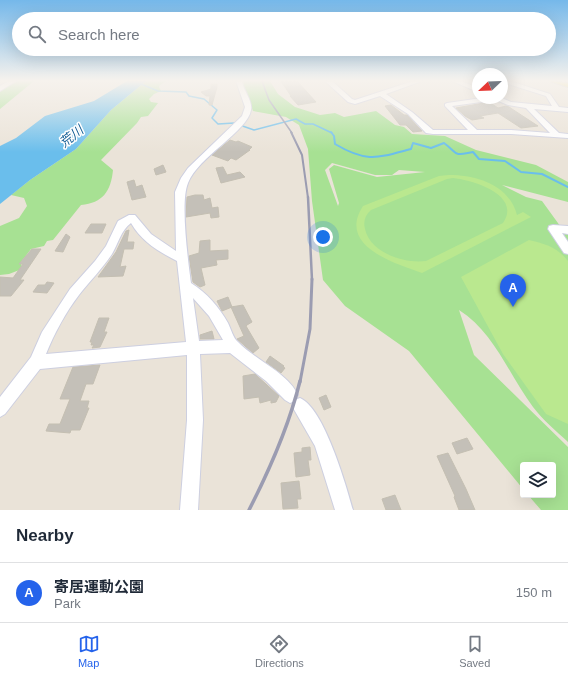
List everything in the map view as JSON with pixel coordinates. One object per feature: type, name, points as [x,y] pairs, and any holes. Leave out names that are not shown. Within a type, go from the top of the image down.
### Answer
[{"type":"street","points":[[189,510],[196,420],[193,348],[182,259],[180,192],[183,182],[196,164],[240,123],[248,109],[246,105]]},
{"type":"street","points":[[398,105],[410,113],[429,131],[433,132],[511,132],[568,136]]},
{"type":"street","points":[[448,105],[447,105],[475,132]]},
{"type":"street","points":[[517,105],[568,110]]},
{"type":"street","points":[[528,106],[557,135]]},
{"type":"street","points":[[0,409],[36,362],[47,336],[74,292],[99,264],[110,248],[122,224],[132,217],[142,231],[155,244],[182,259]]},
{"type":"street","points":[[568,230],[553,229],[568,250]]},
{"type":"street","points":[[185,285],[194,290],[213,310],[225,328],[232,346],[271,376],[295,400],[311,422],[337,487],[344,510]]},
{"type":"street","points":[[36,362],[232,346]]},
{"type":"green space","points":[[0,105],[5,105],[0,109]]},
{"type":"green space","points":[[117,105],[157,105],[148,116],[141,117],[101,160],[113,170],[108,190],[104,195],[95,202],[81,205],[53,240],[47,241],[44,246],[31,249],[21,262],[22,269],[9,274],[0,275],[0,226],[19,218],[27,206],[24,198],[11,195],[30,180],[76,149]]},
{"type":"green space","points":[[250,105],[292,105],[320,115],[335,113],[344,117],[376,111],[395,125],[404,127],[412,134],[445,136],[476,150],[536,165],[568,182],[568,202],[502,185],[526,197],[542,201],[563,230],[568,230],[568,442],[545,421],[533,407],[500,355],[482,330],[459,310],[474,355],[568,447],[568,510],[541,510],[531,498],[556,498],[556,462],[520,462],[520,485],[409,351],[345,306],[323,280],[312,201],[308,149],[299,125],[286,117],[253,111]],"holes":[[[332,163],[375,175],[392,175],[399,170],[425,172],[377,177],[334,165],[329,169],[339,203],[338,206],[325,170]]]},
{"type":"green space","points":[[460,175],[481,180],[490,184],[507,196],[517,215],[523,212],[531,217],[422,273],[384,258],[372,251],[363,242],[357,232],[357,220],[363,206],[439,176]],"holes":[[[447,179],[462,179],[483,186],[501,197],[506,204],[507,213],[503,223],[426,261],[408,261],[399,259],[381,250],[374,245],[368,237],[364,226],[364,221],[367,214],[371,210]]]},
{"type":"green space","points":[[529,240],[555,249],[568,261],[568,424],[546,414],[503,354],[461,277]]},
{"type":"water","name":"荒川","points":[[82,105],[117,105],[76,149],[30,180],[0,204],[0,146],[16,138],[45,116]]},
{"type":"building","points":[[391,105],[404,115],[407,115],[422,131],[413,132],[406,125],[400,125],[385,106]]},
{"type":"building","points":[[474,105],[493,105],[498,108],[506,106],[538,126],[521,128],[498,113],[480,116],[484,118],[472,120],[456,108]]},
{"type":"building","points":[[230,140],[236,142],[238,141],[252,147],[236,160],[231,158],[228,161],[212,155]]},
{"type":"building","points":[[163,165],[166,172],[156,175],[154,169]]},
{"type":"building","points":[[223,167],[227,175],[240,172],[245,177],[221,183],[216,168]]},
{"type":"building","points":[[134,180],[136,187],[142,185],[146,197],[132,200],[127,182]]},
{"type":"building","points":[[203,195],[204,200],[210,198],[212,208],[218,207],[219,217],[211,218],[210,213],[186,217],[187,197]]},
{"type":"building","points":[[91,224],[106,224],[102,233],[85,233]]},
{"type":"building","points":[[129,230],[127,242],[134,242],[133,249],[124,249],[120,267],[126,266],[123,276],[98,277],[116,252],[126,231]]},
{"type":"building","points":[[66,234],[70,237],[63,252],[55,251]]},
{"type":"building","points":[[210,240],[210,251],[228,250],[228,259],[216,260],[217,265],[201,268],[205,285],[200,287],[193,282],[189,256],[199,253],[200,241]]},
{"type":"building","points":[[32,249],[41,249],[20,280],[24,280],[11,296],[0,296],[0,277],[13,278],[23,264],[19,264]]},
{"type":"building","points":[[47,282],[54,283],[47,293],[33,292],[38,285],[45,285]]},
{"type":"building","points":[[228,297],[232,307],[222,311],[217,301]]},
{"type":"building","points":[[243,305],[252,322],[246,326],[259,348],[253,353],[237,339],[244,336],[231,307]]},
{"type":"building","points":[[99,318],[109,318],[104,332],[107,332],[100,347],[92,348],[94,345],[91,345],[92,342],[90,342]]},
{"type":"building","points":[[212,331],[214,339],[200,339],[200,335]]},
{"type":"building","points":[[270,356],[284,366],[283,367],[285,368],[281,373],[266,362]]},
{"type":"building","points":[[100,365],[93,384],[86,384],[80,401],[89,401],[87,408],[89,408],[80,430],[71,430],[70,433],[46,431],[49,424],[60,424],[70,399],[60,399],[73,367]]},
{"type":"building","points":[[255,374],[279,396],[276,402],[271,403],[271,400],[260,403],[259,397],[244,399],[243,376]]},
{"type":"building","points":[[326,395],[331,407],[324,410],[319,398]]},
{"type":"building","points":[[467,438],[473,449],[457,454],[452,443]]},
{"type":"building","points":[[310,447],[311,460],[308,460],[310,475],[296,477],[294,453],[302,452],[302,448]]},
{"type":"building","points":[[448,453],[475,510],[459,510],[454,497],[455,496],[437,456]]},
{"type":"building","points":[[299,481],[301,499],[297,499],[298,508],[283,509],[281,483]]},
{"type":"building","points":[[395,495],[401,510],[386,510],[382,499]]},
{"type":"waterway","points":[[211,105],[217,110],[212,118],[218,124],[234,123],[254,130],[296,119],[305,124],[313,124],[332,133]]},
{"type":"waterway","points":[[332,133],[334,136],[335,144],[346,150],[364,156],[372,157],[389,155],[411,149],[413,143],[431,148],[444,143],[456,154],[473,152],[479,159],[505,161],[521,172],[542,174],[568,187]]},
{"type":"railway","points":[[272,105],[292,133]]},
{"type":"railway","points":[[291,132],[302,155],[308,198]]},
{"type":"railway","points":[[308,197],[312,280]]},
{"type":"railway","points":[[300,382],[310,329],[312,280]]},
{"type":"railway","points":[[249,510],[278,447],[296,398],[300,381]]},
{"type":"place","name":"寄居運動公園","points":[[513,307]]}]
